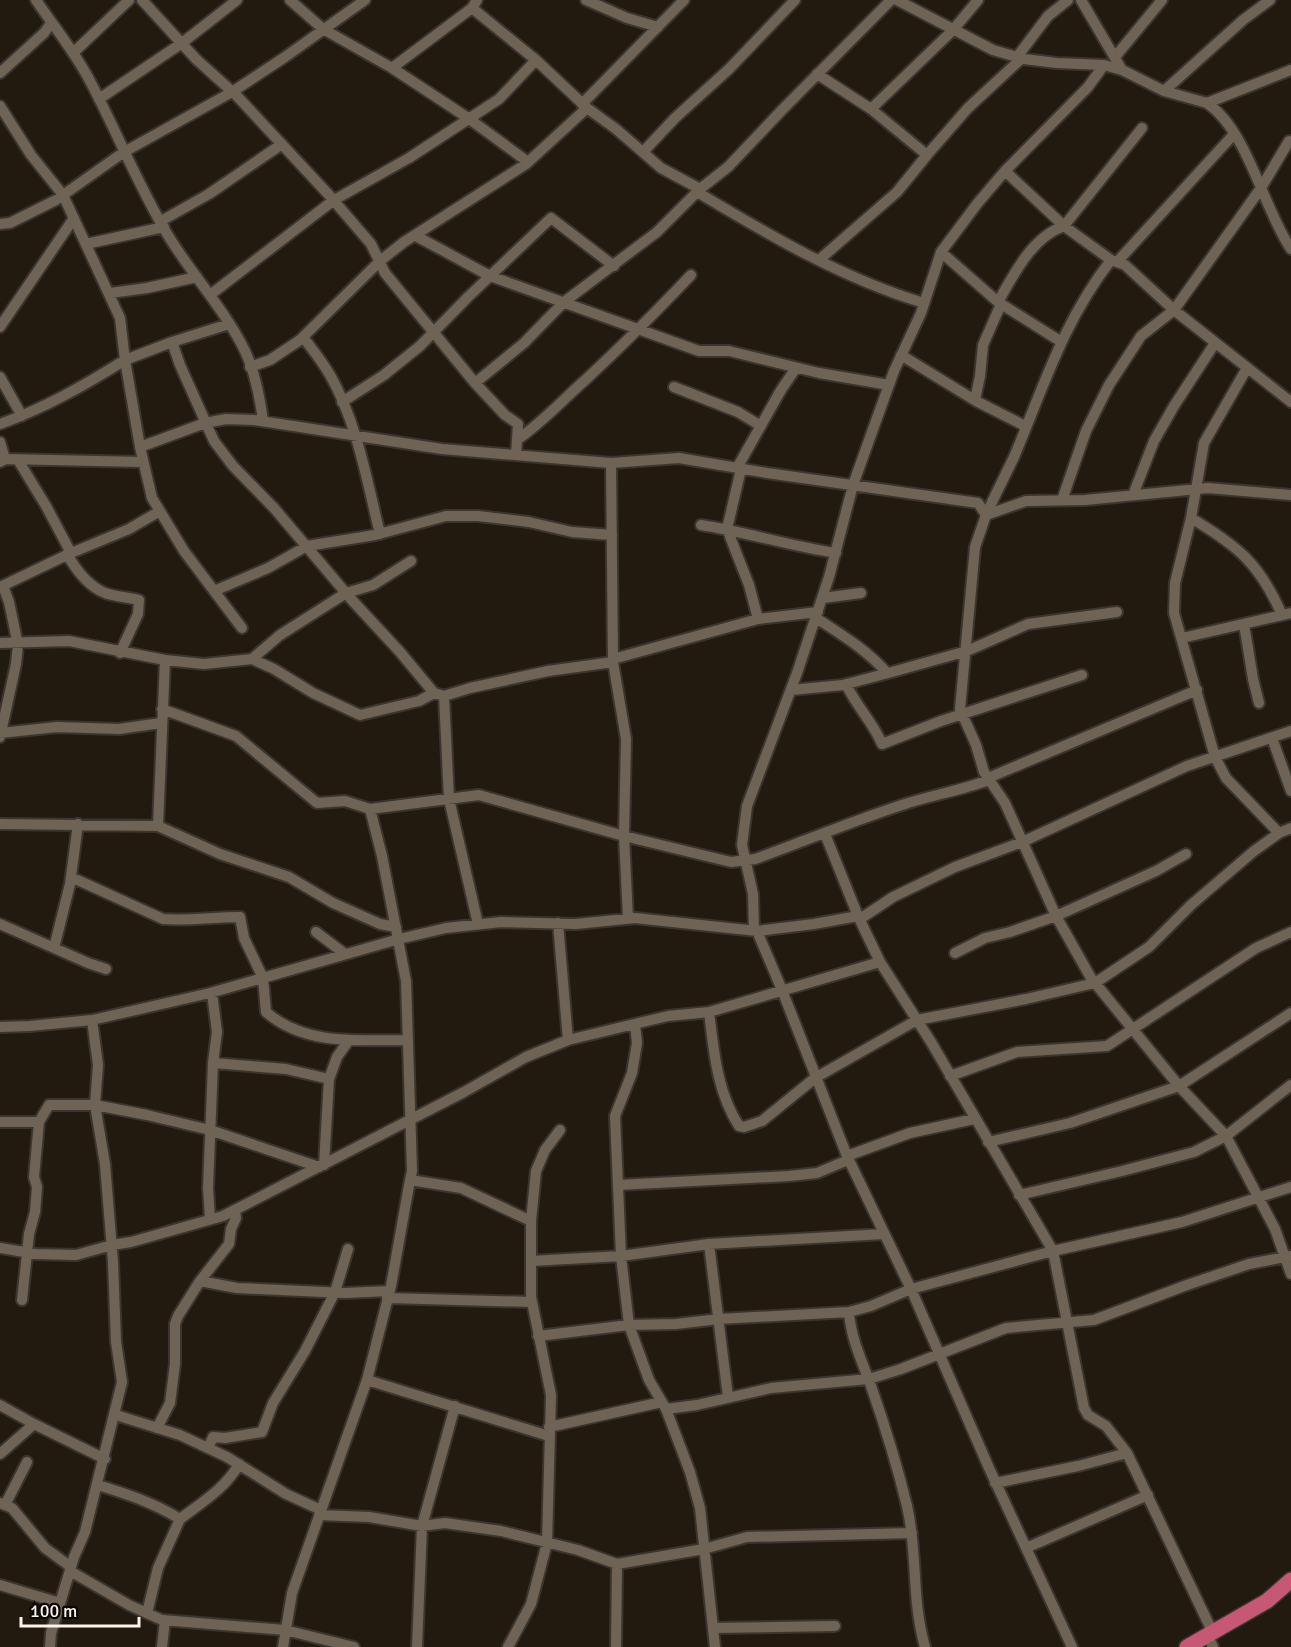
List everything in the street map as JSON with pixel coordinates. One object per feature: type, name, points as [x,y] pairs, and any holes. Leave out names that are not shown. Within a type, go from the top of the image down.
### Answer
[{"type":"highway","points":[[1187,1647],[1211,1639],[1267,1601],[1291,1580]]},
{"type":"street","points":[[36,0],[73,53],[99,99],[162,224],[246,352],[259,397],[263,421]]},
{"type":"street","points":[[73,53],[129,0]]},
{"type":"street","points":[[142,0],[282,144],[371,244],[385,273],[475,383],[505,415],[518,424],[516,455]]},
{"type":"street","points":[[99,99],[182,43],[237,0]]},
{"type":"street","points":[[290,0],[323,29],[392,68],[468,118],[528,162]]},
{"type":"street","points":[[0,214],[5,223],[63,195],[124,152],[232,92],[365,0]]},
{"type":"street","points":[[586,0],[627,18],[658,27]]},
{"type":"street","points":[[250,367],[270,360],[303,337],[380,261],[404,243],[528,162],[585,106],[684,0]]},
{"type":"street","points":[[643,152],[675,118],[729,69],[795,0]]},
{"type":"street","points":[[475,383],[524,343],[564,303],[657,232],[699,191],[728,167],[891,0]]},
{"type":"street","points":[[897,0],[993,50],[1019,58],[1057,63],[1104,65],[1122,70],[1164,91],[1207,103],[1217,110],[1234,134],[1291,249]]},
{"type":"street","points":[[872,109],[953,30],[978,0]]},
{"type":"street","points":[[819,260],[897,192],[968,108],[1019,58],[1048,16],[1068,0]]},
{"type":"street","points":[[1081,0],[1122,70]]},
{"type":"street","points":[[1114,57],[1162,0]]},
{"type":"street","points":[[1164,91],[1243,20],[1270,0]]},
{"type":"street","points":[[392,68],[475,4],[585,106],[661,168],[785,244],[899,296],[924,303]]},
{"type":"street","points":[[0,73],[44,33],[51,23]]},
{"type":"street","points":[[210,295],[334,200],[409,158],[499,99],[536,60]]},
{"type":"street","points":[[1072,1647],[995,1483],[911,1289],[848,1158],[815,1078],[782,990],[755,930],[753,894],[742,845],[747,806],[823,598],[853,485],[889,385],[921,314],[941,252],[1005,171],[1088,87],[1104,65]]},
{"type":"street","points":[[1207,103],[1291,70]]},
{"type":"street","points":[[817,74],[872,109],[927,155]]},
{"type":"street","points":[[0,106],[31,155],[63,195],[120,318],[140,447],[152,498],[184,551],[242,628]]},
{"type":"street","points":[[975,400],[980,376],[982,345],[999,303],[1018,267],[1038,243],[1057,228],[1064,226],[1142,128]]},
{"type":"street","points":[[1234,134],[1090,287],[1060,342],[1014,457],[986,514],[975,547],[960,709],[988,779],[1005,803],[1056,916],[1095,983],[1179,1086],[1226,1136],[1289,1257],[1291,1274]]},
{"type":"street","points":[[1062,500],[1086,431],[1108,385],[1141,336],[1174,310],[1261,188],[1289,141]]},
{"type":"street","points":[[86,244],[162,224],[282,144]]},
{"type":"street","points":[[1005,171],[1064,226],[1114,261],[1125,265],[1174,310],[1291,402]]},
{"type":"street","points":[[0,327],[74,218]]},
{"type":"street","points":[[342,402],[384,375],[420,346],[551,218],[614,266]]},
{"type":"street","points":[[416,236],[490,276],[699,351],[729,351],[796,368],[889,385]]},
{"type":"street","points":[[941,252],[999,303],[1060,342]]},
{"type":"street","points":[[518,439],[638,330],[691,275]]},
{"type":"street","points":[[110,293],[197,277]]},
{"type":"street","points":[[0,424],[73,392],[125,360],[229,324]]},
{"type":"street","points":[[303,337],[330,375],[342,402],[354,435],[380,534]]},
{"type":"street","points":[[172,342],[214,441],[233,466],[274,508],[346,593],[439,695],[449,799],[478,924]]},
{"type":"street","points":[[1133,495],[1154,441],[1215,343]]},
{"type":"street","points":[[901,355],[975,400],[1025,426]]},
{"type":"street","points":[[758,619],[749,585],[728,529],[739,469],[761,426],[796,368]]},
{"type":"street","points":[[1247,368],[1204,443],[1191,518],[1175,583],[1174,613],[1215,757],[1226,778],[1279,833]]},
{"type":"street","points":[[0,377],[22,416]]},
{"type":"street","points":[[674,387],[738,412],[761,426]]},
{"type":"street","points":[[140,447],[205,423],[226,419],[263,421],[442,449],[611,463],[679,458],[739,469],[978,503],[986,514]]},
{"type":"street","points":[[0,442],[3,461],[143,462]]},
{"type":"street","points":[[18,460],[46,506],[74,567],[89,583],[105,593],[139,600],[138,614],[120,652]]},
{"type":"street","points":[[611,463],[613,660],[626,739],[624,836],[628,918]]},
{"type":"street","points":[[986,514],[1026,501],[1208,488],[1291,495]]},
{"type":"street","points":[[160,511],[129,529],[2,586],[9,602],[17,641],[16,664],[0,734],[57,727],[119,729],[161,723]]},
{"type":"street","points":[[214,591],[268,568],[307,546],[380,534],[446,516],[478,516],[529,522],[572,532],[612,535]]},
{"type":"street","points":[[1182,638],[1286,614],[1249,560],[1221,536],[1191,518]]},
{"type":"street","points":[[701,525],[728,529],[800,548],[836,553]]},
{"type":"street","points":[[252,659],[280,635],[346,593],[373,585],[411,561]]},
{"type":"street","points":[[823,598],[861,593]]},
{"type":"street","points":[[791,690],[846,684],[966,651],[1028,624],[1117,612]]},
{"type":"street","points":[[0,643],[69,641],[165,660],[204,664],[252,659],[274,669],[313,693],[360,715],[548,671],[613,660],[758,619],[817,615],[874,658],[887,673]]},
{"type":"street","points":[[1245,624],[1259,703]]},
{"type":"street","points":[[159,826],[165,660]]},
{"type":"street","points":[[846,684],[853,700],[875,727],[882,744],[962,714],[1082,675]]},
{"type":"street","points":[[162,710],[236,736],[317,803],[345,801],[370,809],[479,795],[624,836],[730,862],[754,859],[902,805],[988,779],[1197,690]]},
{"type":"street","points":[[0,1027],[92,1020],[212,993],[399,939],[446,928],[501,922],[576,924],[628,918],[670,920],[755,930],[859,918],[893,897],[945,872],[1022,842],[1187,766],[1291,731]]},
{"type":"street","points":[[1272,738],[1291,791]]},
{"type":"street","points":[[283,1647],[292,1593],[367,1380],[388,1295],[412,1171],[406,981],[370,809]]},
{"type":"street","points":[[0,824],[159,826],[220,854],[289,877],[333,903],[380,924],[396,927]]},
{"type":"street","points":[[54,948],[71,877],[78,824]]},
{"type":"street","points":[[709,1012],[717,1072],[726,1103],[739,1126],[744,1127],[762,1121],[815,1078],[917,1020],[1095,983],[1149,947],[1191,905],[1254,851],[1279,833],[1291,828]]},
{"type":"street","points":[[825,834],[859,918],[880,962],[917,1020],[1053,1251],[1083,1408],[1088,1415],[1106,1426],[1127,1453],[1148,1495],[1211,1639]]},
{"type":"street","points":[[955,953],[985,938],[1056,916],[1156,871],[1186,854]]},
{"type":"street","points":[[71,877],[163,919],[179,921],[210,917],[240,917],[244,938],[263,978],[266,1012],[279,1023],[298,1032],[318,1037],[349,1040],[408,1040]]},
{"type":"street","points":[[558,923],[568,1040]]},
{"type":"street","points":[[0,924],[106,969]]},
{"type":"street","points":[[316,932],[345,954]]},
{"type":"street","points":[[950,1077],[1017,1052],[1107,1046],[1131,1028],[1256,948],[1291,932]]},
{"type":"street","points":[[0,1248],[36,1254],[76,1255],[210,1220],[235,1210],[321,1166],[526,1057],[568,1040],[668,1016],[709,1012],[880,962]]},
{"type":"street","points":[[210,1220],[208,1188],[210,1130],[217,1032],[212,993]]},
{"type":"street","points":[[988,1142],[1070,1123],[1179,1086],[1291,1012]]},
{"type":"street","points":[[50,1647],[51,1633],[60,1602],[85,1532],[98,1485],[122,1382],[116,1342],[112,1245],[105,1164],[94,1105],[98,1065],[92,1020]]},
{"type":"street","points":[[635,1024],[637,1043],[632,1073],[615,1116],[621,1256],[629,1325],[649,1380],[664,1406],[690,1472],[700,1508],[715,1647]]},
{"type":"street","points":[[321,1166],[329,1079],[337,1057],[349,1040]]},
{"type":"street","points":[[213,1063],[286,1069],[329,1079]]},
{"type":"street","points":[[1019,1195],[1183,1155],[1226,1136],[1291,1085]]},
{"type":"street","points":[[22,1300],[29,1234],[35,1212],[37,1187],[34,1178],[39,1122],[49,1105],[94,1105],[210,1130],[321,1166]]},
{"type":"street","points":[[618,1185],[817,1173],[910,1133],[974,1119]]},
{"type":"street","points":[[0,1122],[39,1122]]},
{"type":"street","points":[[508,1647],[531,1604],[548,1543],[550,1395],[532,1302],[531,1221],[536,1171],[545,1150],[560,1130]]},
{"type":"street","points":[[410,1180],[460,1188],[531,1221]]},
{"type":"street","points":[[538,1336],[629,1325],[849,1312],[871,1306],[911,1289],[1053,1251],[1182,1222],[1291,1187]]},
{"type":"street","points":[[157,1428],[170,1403],[175,1364],[175,1324],[200,1281],[229,1244],[236,1218],[235,1210]]},
{"type":"street","points":[[531,1261],[621,1256],[710,1244],[884,1234]]},
{"type":"street","points":[[710,1244],[728,1397]]},
{"type":"street","points":[[208,1448],[213,1437],[225,1438],[262,1432],[273,1403],[305,1351],[335,1292],[348,1249]]},
{"type":"street","points":[[367,1380],[549,1432],[664,1406],[697,1405],[771,1388],[869,1379],[1006,1328],[1068,1323],[1102,1317],[1249,1264],[1289,1257]]},
{"type":"street","points":[[200,1281],[237,1288],[532,1302]]},
{"type":"street","points":[[849,1312],[855,1348],[869,1379],[892,1446],[912,1533],[915,1600],[925,1647]]},
{"type":"street","points":[[0,1405],[105,1459]]},
{"type":"street","points":[[417,1647],[422,1526],[455,1406]]},
{"type":"street","points":[[116,1415],[180,1435],[208,1448],[320,1513],[369,1517],[422,1526],[446,1522],[501,1531],[578,1550],[617,1564],[704,1549],[747,1537],[912,1533]]},
{"type":"street","points":[[0,1454],[34,1424]]},
{"type":"street","points":[[995,1483],[1078,1466],[1127,1453]]},
{"type":"street","points":[[27,1462],[2,1504],[12,1508],[45,1548],[70,1569],[129,1605],[165,1620],[285,1630],[354,1647]]},
{"type":"street","points":[[147,1613],[158,1568],[180,1519],[219,1489],[233,1475],[239,1464]]},
{"type":"street","points":[[98,1485],[161,1508],[180,1519]]},
{"type":"street","points":[[1026,1548],[1148,1495]]},
{"type":"street","points":[[616,1647],[617,1564]]},
{"type":"street","points":[[0,1585],[60,1602]]},
{"type":"street","points":[[162,1647],[165,1620]]},
{"type":"street","points":[[713,1628],[835,1626]]}]
